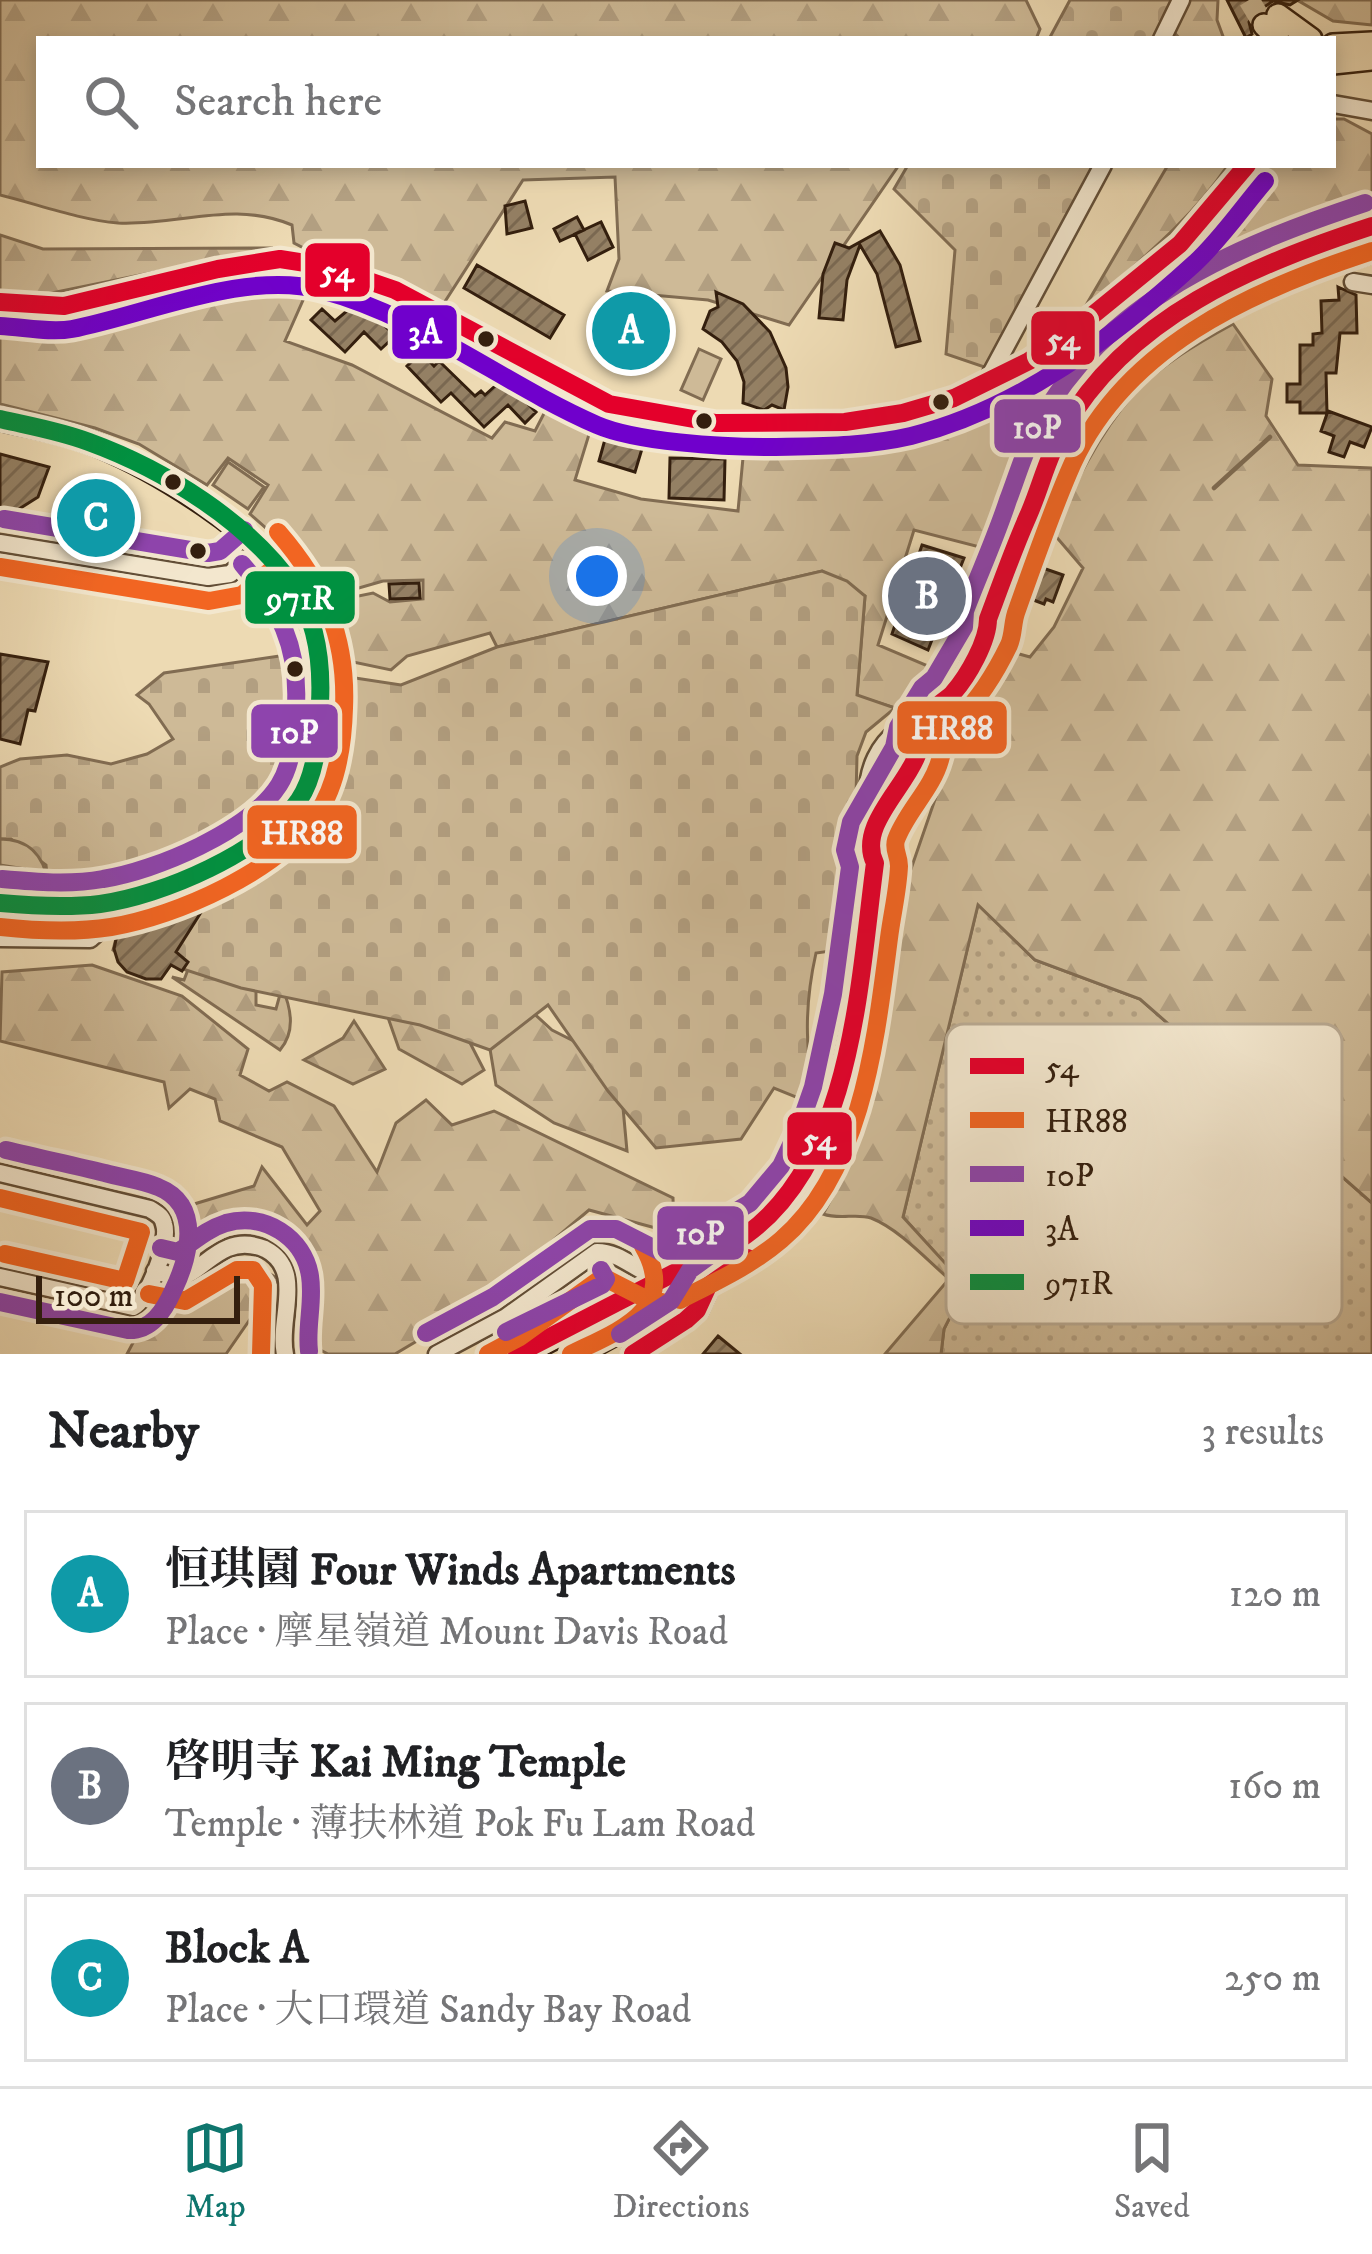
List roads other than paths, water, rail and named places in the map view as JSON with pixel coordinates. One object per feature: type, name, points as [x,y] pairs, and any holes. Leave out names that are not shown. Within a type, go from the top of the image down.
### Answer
[{"type":"main road","points":[[1273,26],[1302,36]]},
{"type":"main road","points":[[1336,45],[1372,43]]},
{"type":"main road","points":[[1336,63],[1372,59]]},
{"type":"main road","points":[[875,862],[869,850],[874,830],[917,755],[920,739],[988,633],[1000,627],[1010,608],[1034,536],[1029,518],[1040,478],[1067,423],[1091,388],[1142,334],[1231,279],[1278,256],[1372,226]]},
{"type":"main road","points":[[1128,352],[1288,278],[1370,253]]},
{"type":"main road","points":[[0,419],[78,439],[120,456],[223,519],[260,548],[297,591],[316,641],[321,699],[316,750],[306,786],[281,823],[250,845],[151,891],[102,904],[0,903]]},
{"type":"main road","points":[[917,755],[936,748],[956,711],[952,695]]},
{"type":"main road","points":[[633,1354],[697,1310],[708,1286],[816,1188],[835,1147],[844,1109],[838,1085],[875,862],[889,836],[889,808]]},
{"type":"main road","points":[[579,1354],[671,1297],[739,1240],[780,1220]]},
{"type":"main road","points":[[528,1350],[618,1304],[708,1286]]},
{"type":"street","points":[[1163,36],[1181,0]]},
{"type":"street","points":[[1336,105],[1372,111]]},
{"type":"street","points":[[987,381],[1101,168]]},
{"type":"street","points":[[0,302],[64,306],[280,259],[325,266],[395,290],[609,404],[657,415],[764,425],[845,422],[954,398],[1029,361],[1180,244],[1244,168]]},
{"type":"street","points":[[0,543],[208,577],[230,574],[260,548]]},
{"type":"street","points":[[874,830],[867,807],[870,766],[886,739],[913,720],[933,716]]},
{"type":"street","points":[[0,938],[90,939],[102,925],[102,904]]},
{"type":"street","points":[[0,1173],[154,1211],[165,1230],[145,1300],[128,1307],[0,1277]]},
{"type":"street","points":[[155,1271],[180,1278],[228,1248],[244,1244],[266,1250],[283,1266],[287,1281],[286,1354]]},
{"type":"street","points":[[437,1354],[506,1317],[591,1254],[610,1252],[622,1258],[671,1297]]},
{"type":"street","points":[[618,1304],[631,1285],[622,1258]]},
{"type":"waterway","points":[[1214,488],[1270,437]]},
{"type":"tunnel","points":[[1249,0],[1264,25]]},
{"type":"place","name":"恒琪園 Four Winds Apartments","points":[[631,331]]},
{"type":"place","name":"Block A","points":[[96,518]]},
{"type":"place","name":"啓明寺 Kai Ming Temple","points":[[927,596]]}]
